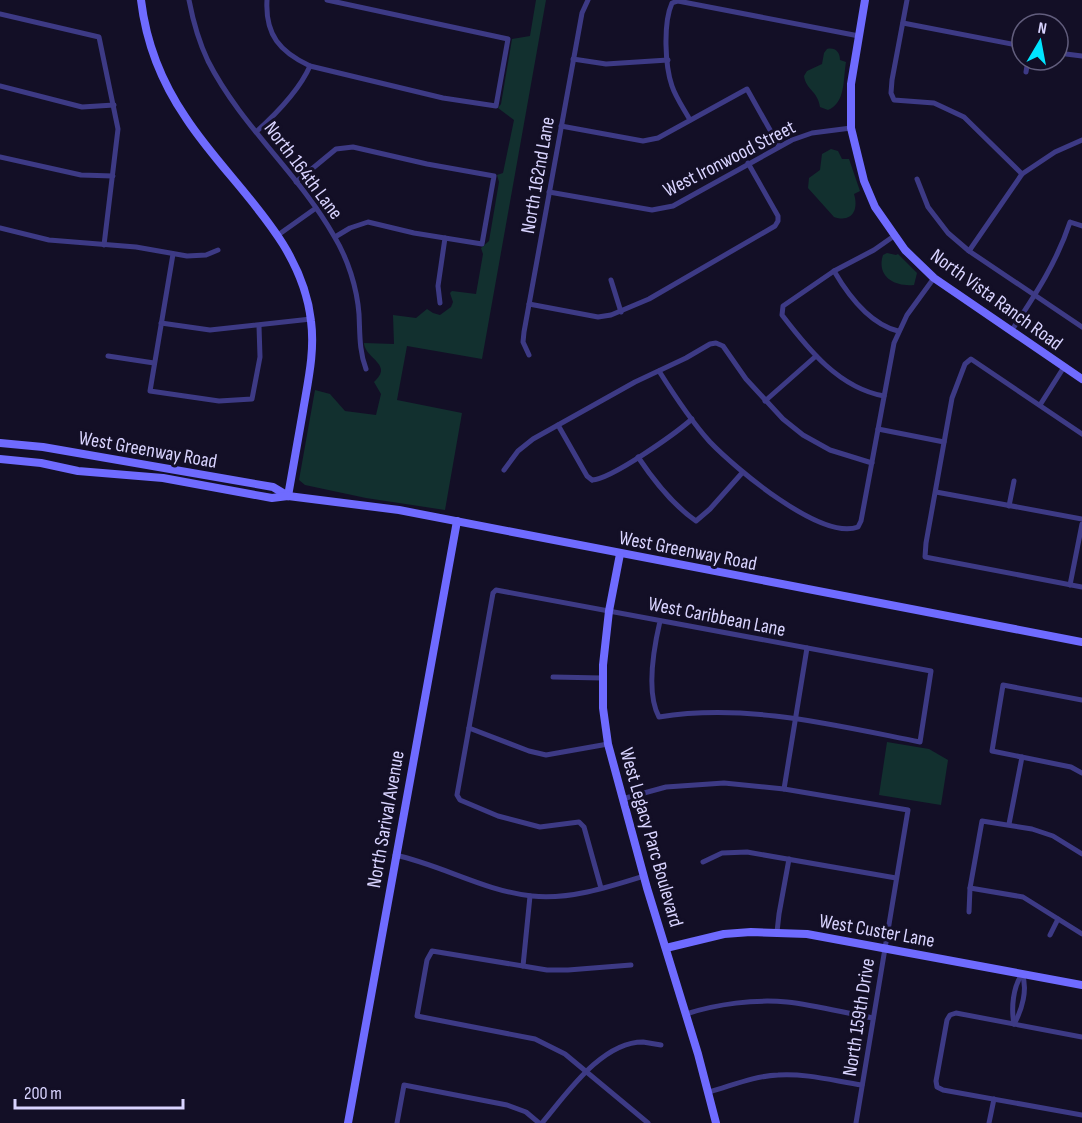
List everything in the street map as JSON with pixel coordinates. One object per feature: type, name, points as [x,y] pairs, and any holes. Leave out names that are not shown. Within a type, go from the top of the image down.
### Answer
[{"type":"main road","points":[[141,0],[155,59],[179,107],[194,130],[279,235],[298,270],[308,299],[313,337],[310,367],[288,496]]},
{"type":"main road","name":"North Vista Ranch Road","points":[[866,0],[850,84],[851,128],[864,181],[875,207],[904,250],[934,278],[1082,379]]},
{"type":"main road","name":"West Greenway Road","points":[[0,443],[43,447],[273,487],[288,496]]},
{"type":"main road","name":"West Greenway Road","points":[[0,459],[41,463],[78,471],[163,478],[272,498],[288,496],[399,510],[1082,642]]},
{"type":"main road","name":"North Sarival Avenue","points":[[348,1123],[457,521]]},
{"type":"main road","name":"West Legacy Parc Boulevard","points":[[620,554],[609,611],[602,678],[608,744],[716,1123]]},
{"type":"main road","name":"West Custer Lane","points":[[666,948],[724,934],[777,932],[807,934],[1082,985]]},
{"type":"street","name":"North 164th Lane","points":[[189,0],[196,29],[208,60],[226,91],[316,208],[335,237],[347,262],[359,312],[362,358],[366,369]]},
{"type":"street","points":[[267,0],[266,15],[275,40],[294,58],[310,66],[442,98],[496,106],[508,39],[329,0]]},
{"type":"street","name":"North 162nd Lane","points":[[529,355],[523,342],[529,304],[573,59],[582,13],[588,0]]},
{"type":"street","points":[[907,0],[892,87],[894,100],[934,104],[964,117],[1022,174]]},
{"type":"street","points":[[690,120],[672,85],[668,60],[666,30],[672,3],[678,2],[859,36]]},
{"type":"street","points":[[0,14],[99,37],[118,129],[104,245]]},
{"type":"street","points":[[903,23],[1010,44]]},
{"type":"street","points":[[573,59],[615,64],[668,60]]},
{"type":"street","points":[[256,132],[290,96],[310,66]]},
{"type":"street","points":[[0,86],[81,106],[114,105]]},
{"type":"street","points":[[561,126],[643,141],[658,138],[747,89],[779,146]]},
{"type":"street","name":"West Ironwood Street","points":[[549,192],[652,210],[663,209],[682,201],[779,146],[812,133],[851,128]]},
{"type":"street","points":[[969,251],[1022,174],[1055,152],[1082,140]]},
{"type":"street","points":[[296,182],[336,149],[353,147],[494,176],[482,244],[414,233],[368,222],[350,228],[335,237]]},
{"type":"street","points":[[0,157],[81,176],[113,176]]},
{"type":"street","points":[[529,304],[598,317],[621,312],[776,226],[778,216],[748,164]]},
{"type":"street","points":[[917,179],[925,200],[939,222],[969,251],[1082,327]]},
{"type":"street","points":[[279,235],[316,208]]},
{"type":"street","points":[[1011,330],[1035,295],[1057,256],[1070,222],[1082,226]]},
{"type":"street","points":[[0,228],[49,240],[136,247],[187,256],[206,255],[218,250]]},
{"type":"street","points":[[884,396],[868,392],[841,377],[816,356],[782,315],[783,306],[834,271],[874,250],[894,236]]},
{"type":"street","points":[[440,303],[438,286],[445,238]]},
{"type":"street","points":[[173,254],[150,391],[219,401],[252,399],[260,357],[259,326]]},
{"type":"street","points":[[834,271],[844,288],[872,316],[889,328],[898,331]]},
{"type":"street","points":[[659,371],[709,441],[742,473],[803,515],[830,525],[852,529],[858,527],[894,343],[898,331],[934,278]]},
{"type":"street","points":[[611,280],[621,312]]},
{"type":"street","points":[[161,323],[210,330],[311,319]]},
{"type":"street","points":[[504,470],[527,443],[710,344],[716,343],[723,346],[738,369],[765,401],[803,435],[830,450],[872,463]]},
{"type":"street","points":[[108,356],[154,363]]},
{"type":"street","points":[[765,401],[816,356]]},
{"type":"street","points":[[1082,434],[971,359],[965,364],[952,398],[926,543],[926,557],[1082,587]]},
{"type":"street","points":[[1040,405],[1064,367]]},
{"type":"street","points":[[558,425],[591,482],[674,435],[693,419]]},
{"type":"street","points":[[878,429],[944,442]]},
{"type":"street","points":[[638,457],[657,483],[696,521],[710,509],[742,473]]},
{"type":"street","points":[[1010,506],[1014,481]]},
{"type":"street","points":[[936,492],[1082,522],[1070,585]]},
{"type":"street","name":"West Caribbean Lane","points":[[469,728],[493,593],[496,590],[931,671],[920,742],[796,718]]},
{"type":"street","points":[[660,621],[653,675],[653,706],[659,717],[680,713],[736,712],[796,718]]},
{"type":"street","points":[[622,799],[666,787],[696,784],[733,783],[784,789],[807,648]]},
{"type":"street","points":[[553,677],[602,678]]},
{"type":"street","points":[[1082,700],[1003,685],[992,751],[1071,767],[1082,773]]},
{"type":"street","points":[[602,888],[584,827],[579,822],[540,827],[498,816],[460,800],[457,795],[469,728],[538,754],[555,754],[608,744]]},
{"type":"street","points":[[1009,825],[1022,757]]},
{"type":"street","name":"North 159th Drive","points":[[784,789],[908,810],[856,1123]]},
{"type":"street","points":[[969,912],[969,888],[982,821],[1032,829],[1053,836],[1082,854]]},
{"type":"street","points":[[703,862],[722,853],[747,852],[896,878]]},
{"type":"street","points":[[395,855],[429,863],[491,887],[530,896],[573,895],[644,876]]},
{"type":"street","points":[[777,932],[778,914],[789,860]]},
{"type":"street","points":[[969,888],[1023,897],[1082,934]]},
{"type":"street","points":[[523,966],[530,896]]},
{"type":"street","points":[[1050,935],[1058,919]]},
{"type":"street","points":[[631,965],[547,970],[432,951],[427,960],[417,1016],[535,1039],[565,1054],[648,1123]]},
{"type":"street","points":[[1014,1024],[1011,1013],[1018,981],[1022,974]]},
{"type":"street","points":[[1014,1024],[1022,1004],[1025,982],[1022,974]]},
{"type":"street","points":[[686,1014],[740,1003],[786,1002],[873,1018]]},
{"type":"street","points":[[1014,1002],[1022,1004]]},
{"type":"street","points":[[1082,1037],[956,1013],[950,1015],[947,1020],[936,1081],[937,1087],[943,1090],[1082,1115]]},
{"type":"street","points":[[397,1123],[404,1085],[507,1105],[526,1112],[540,1123],[587,1071],[607,1054],[625,1045],[642,1042],[661,1045]]},
{"type":"street","points":[[709,1092],[761,1077],[789,1074],[862,1085]]},
{"type":"street","points":[[989,1123],[994,1099]]},
{"type":"green space","points":[[536,0],[546,0],[482,359],[407,346],[397,400],[462,413],[445,510],[366,498],[305,485],[299,480],[315,390],[330,394],[345,411],[376,415],[381,394],[374,382],[381,371],[364,343],[394,344],[393,315],[416,318],[427,309],[440,315],[451,307],[453,302],[450,293],[452,291],[476,294],[483,254],[481,248],[489,241],[499,182],[497,175],[503,173],[514,120],[498,108],[501,104],[512,39],[530,36]]},
{"type":"green space","points":[[827,49],[837,51],[840,60],[846,62],[841,96],[834,107],[828,110],[820,107],[817,97],[804,76],[807,71],[822,64]]},
{"type":"green space","points":[[831,149],[838,151],[842,159],[849,159],[860,191],[854,194],[856,205],[850,217],[834,217],[808,188],[809,178],[820,170],[822,154]]},
{"type":"green space","points":[[898,254],[917,273],[914,285],[894,282],[885,275],[882,263],[883,255]]},
{"type":"green space","points":[[887,742],[929,749],[948,760],[941,805],[879,795]]}]
